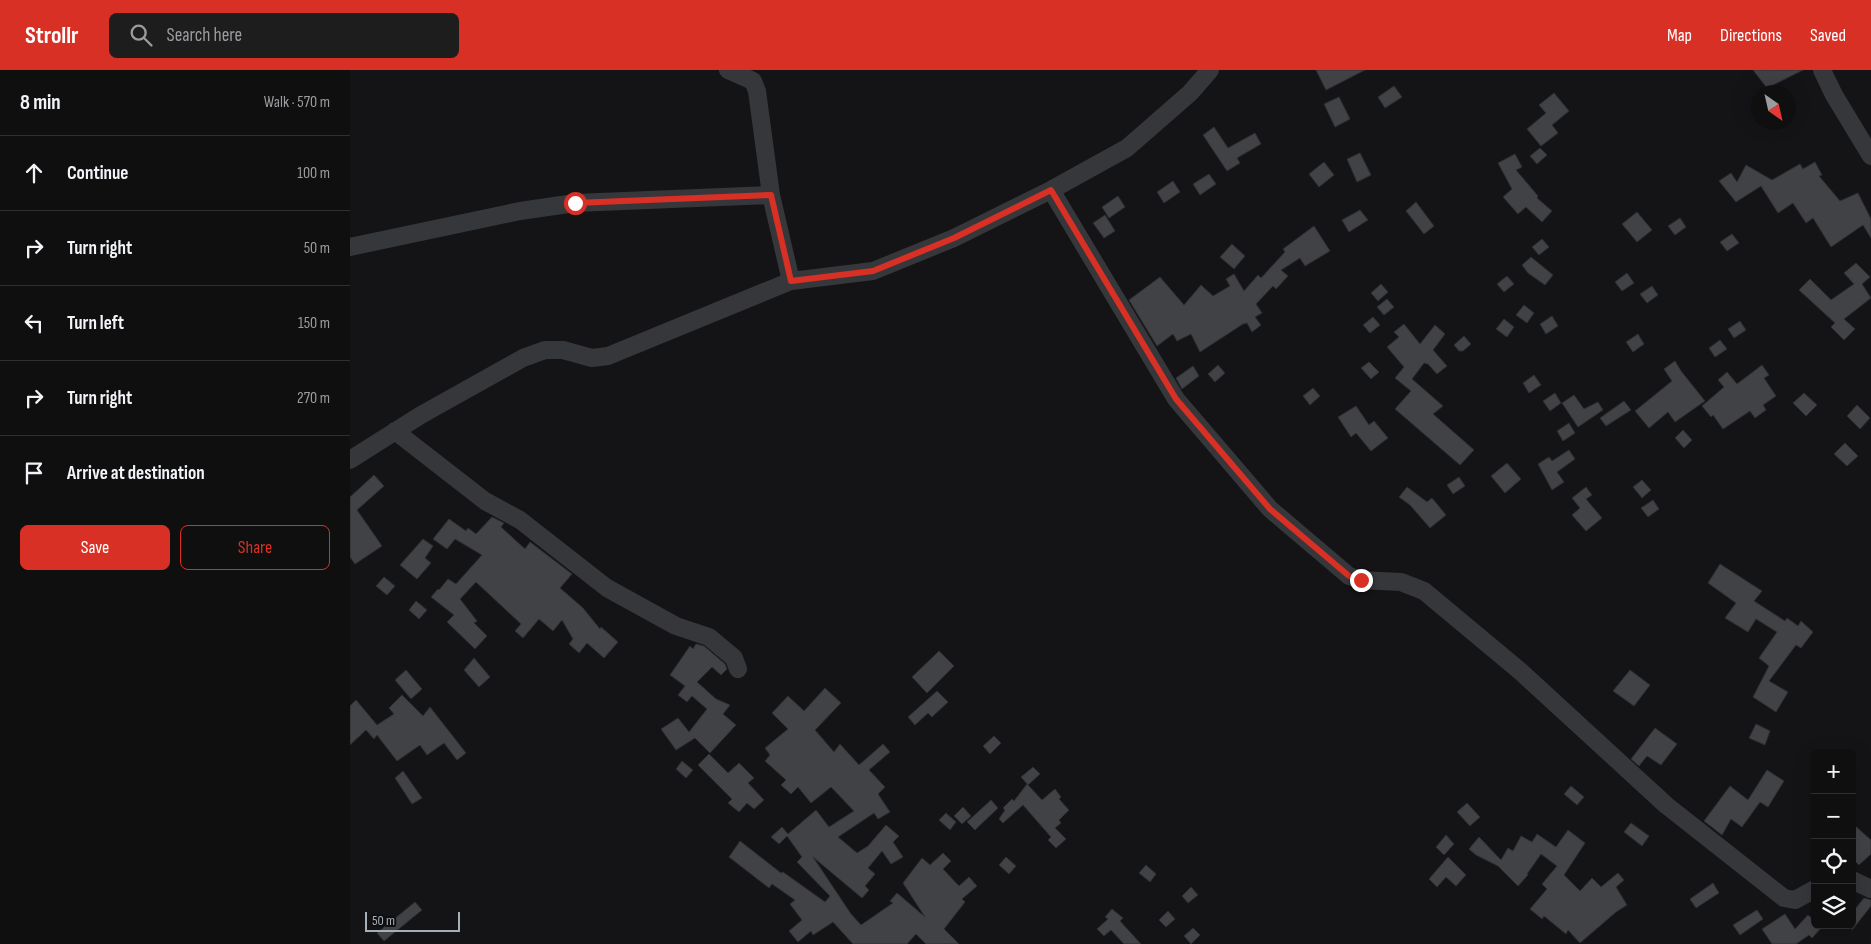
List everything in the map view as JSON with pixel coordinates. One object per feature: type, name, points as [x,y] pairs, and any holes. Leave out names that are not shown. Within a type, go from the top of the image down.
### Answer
[{"type":"street","points":[[728,70],[753,81],[757,91],[771,195],[791,281]]},
{"type":"street","points":[[350,460],[396,431],[523,358],[545,350],[563,350],[592,358],[608,356],[791,281],[873,271],[954,238],[1051,190],[1127,148],[1190,93],[1210,70]]},
{"type":"street","points":[[1822,70],[1834,95],[1871,156]]},
{"type":"street","points":[[1051,190],[1176,399],[1270,509],[1349,576],[1361,580],[1401,582],[1424,591],[1520,671],[1666,805],[1784,898],[1795,900],[1811,891]]},
{"type":"street","points":[[350,247],[520,211],[575,203],[771,195]]},
{"type":"street","points":[[396,431],[486,501],[520,520],[607,588],[676,626],[709,637],[734,658],[738,669]]},
{"type":"street","points":[[1856,882],[1871,890]]},
{"type":"building","points":[[1316,70],[1365,70],[1326,90]]},
{"type":"building","points":[[1753,70],[1803,70],[1773,85],[1765,85]]},
{"type":"building","points":[[1394,86],[1402,97],[1385,108],[1378,97]]},
{"type":"building","points":[[1554,93],[1569,111],[1552,125],[1558,133],[1541,146],[1527,129],[1546,113],[1539,105]]},
{"type":"building","points":[[1339,97],[1350,119],[1335,127],[1324,104]]},
{"type":"building","points":[[1214,127],[1228,148],[1255,133],[1261,144],[1237,158],[1240,163],[1227,171],[1203,135]]},
{"type":"building","points":[[1540,148],[1547,155],[1537,164],[1530,156]]},
{"type":"building","points":[[1360,153],[1371,175],[1357,182],[1347,159]]},
{"type":"building","points":[[1515,154],[1522,167],[1516,170],[1538,196],[1537,198],[1552,211],[1542,222],[1526,207],[1518,214],[1503,197],[1512,189],[1498,163]]},
{"type":"building","points":[[1324,162],[1334,175],[1319,187],[1309,174]]},
{"type":"building","points":[[1815,162],[1822,175],[1819,176],[1840,201],[1858,193],[1871,219],[1871,238],[1863,225],[1831,247],[1813,218],[1806,223],[1793,203],[1778,213],[1761,186],[1736,202],[1719,181],[1731,173],[1737,182],[1746,165],[1772,180],[1800,164],[1803,169]]},
{"type":"building","points":[[1209,174],[1216,184],[1200,195],[1193,184]]},
{"type":"building","points":[[1173,181],[1180,192],[1164,203],[1157,192]]},
{"type":"building","points":[[1118,196],[1125,207],[1109,218],[1102,207]]},
{"type":"building","points":[[1416,202],[1434,226],[1424,234],[1406,211]]},
{"type":"building","points":[[1360,210],[1368,220],[1349,232],[1342,220]]},
{"type":"building","points":[[1637,212],[1652,230],[1637,242],[1622,224]]},
{"type":"building","points":[[1105,215],[1115,231],[1104,238],[1093,223]]},
{"type":"building","points":[[1680,218],[1686,227],[1675,235],[1668,226]]},
{"type":"building","points":[[1314,226],[1330,251],[1305,266],[1300,258],[1281,270],[1288,276],[1276,289],[1273,286],[1256,304],[1262,313],[1255,317],[1261,325],[1252,332],[1247,323],[1243,324],[1200,352],[1191,334],[1177,341],[1173,334],[1157,346],[1129,300],[1160,277],[1184,305],[1201,285],[1213,296],[1230,286],[1226,279],[1234,274],[1244,291],[1258,275],[1261,278],[1285,252],[1283,249]]},
{"type":"building","points":[[1732,234],[1739,243],[1727,251],[1720,242]]},
{"type":"building","points":[[1542,239],[1549,247],[1539,255],[1532,247]]},
{"type":"building","points":[[1232,244],[1245,256],[1234,269],[1220,257]]},
{"type":"building","points":[[1531,257],[1553,275],[1545,285],[1528,273],[1522,265]]},
{"type":"building","points":[[1856,263],[1870,277],[1862,284],[1871,298],[1844,319],[1855,329],[1844,340],[1831,327],[1835,323],[1799,290],[1810,279],[1831,300],[1854,284],[1844,273]]},
{"type":"building","points":[[1627,273],[1634,283],[1622,291],[1615,282]]},
{"type":"building","points":[[1507,276],[1514,284],[1504,292],[1497,284]]},
{"type":"building","points":[[1381,284],[1388,292],[1378,301],[1371,293]]},
{"type":"building","points":[[1652,286],[1658,295],[1647,303],[1640,294]]},
{"type":"building","points":[[1387,299],[1394,307],[1384,315],[1377,307]]},
{"type":"building","points":[[1524,305],[1534,313],[1527,323],[1516,315]]},
{"type":"building","points":[[1552,316],[1558,326],[1546,334],[1540,324]]},
{"type":"building","points":[[1373,317],[1380,325],[1370,333],[1363,325]]},
{"type":"building","points":[[1504,319],[1514,327],[1507,337],[1496,329]]},
{"type":"building","points":[[1740,321],[1746,330],[1734,338],[1728,329]]},
{"type":"building","points":[[1404,324],[1420,344],[1435,325],[1445,334],[1433,350],[1447,366],[1437,374],[1428,364],[1424,363],[1412,379],[1443,406],[1433,414],[1474,450],[1460,465],[1395,409],[1411,391],[1395,378],[1404,367],[1387,347],[1399,337],[1394,332]]},
{"type":"building","points":[[1638,334],[1644,344],[1633,352],[1626,342]]},
{"type":"building","points":[[1464,336],[1471,344],[1463,351],[1459,351],[1454,345]]},
{"type":"building","points":[[1720,340],[1727,349],[1715,357],[1709,348]]},
{"type":"building","points":[[1675,361],[1705,401],[1675,422],[1668,412],[1649,428],[1635,411],[1672,381],[1664,369]]},
{"type":"building","points":[[1369,362],[1379,372],[1371,379],[1361,368]]},
{"type":"building","points":[[1218,365],[1225,373],[1215,382],[1208,374]]},
{"type":"building","points":[[1762,365],[1769,375],[1764,378],[1776,396],[1763,405],[1766,410],[1755,418],[1750,411],[1723,429],[1713,415],[1711,417],[1702,406],[1724,387],[1718,380],[1727,372],[1737,384]]},
{"type":"building","points":[[1193,366],[1199,376],[1182,389],[1176,378]]},
{"type":"building","points":[[1534,375],[1541,385],[1529,393],[1523,383]]},
{"type":"building","points":[[1313,388],[1320,396],[1310,405],[1303,396]]},
{"type":"building","points":[[1555,393],[1561,403],[1550,411],[1543,401]]},
{"type":"building","points":[[1804,393],[1817,405],[1806,416],[1793,403]]},
{"type":"building","points":[[1574,395],[1584,409],[1598,402],[1603,410],[1578,427],[1562,403]]},
{"type":"building","points":[[1624,401],[1631,410],[1606,426],[1600,418]]},
{"type":"building","points":[[1857,405],[1870,418],[1860,429],[1847,416]]},
{"type":"building","points":[[1356,406],[1369,425],[1374,421],[1388,438],[1371,451],[1356,433],[1351,437],[1338,417]]},
{"type":"building","points":[[1569,423],[1575,433],[1563,441],[1557,431]]},
{"type":"building","points":[[1683,430],[1692,440],[1684,448],[1675,438]]},
{"type":"building","points":[[1845,443],[1858,456],[1847,466],[1834,454]]},
{"type":"building","points":[[1569,450],[1575,459],[1557,472],[1564,482],[1552,490],[1538,464],[1549,457],[1552,461]]},
{"type":"building","points":[[1507,463],[1521,479],[1505,493],[1491,476]]},
{"type":"building","points":[[374,475],[384,486],[357,510],[382,546],[355,564],[350,557],[350,497]]},
{"type":"building","points":[[1459,477],[1465,486],[1453,494],[1447,485]]},
{"type":"building","points":[[1642,480],[1651,490],[1642,498],[1633,487]]},
{"type":"building","points":[[1407,487],[1427,502],[1432,498],[1446,515],[1430,528],[1410,505],[1399,497]]},
{"type":"building","points":[[1586,487],[1592,495],[1586,499],[1602,518],[1586,531],[1572,515],[1580,508],[1572,498]]},
{"type":"building","points":[[1653,500],[1659,509],[1648,517],[1641,508]]},
{"type":"building","points":[[492,517],[504,523],[501,527],[525,549],[530,542],[572,574],[560,588],[583,608],[600,629],[601,627],[618,642],[604,658],[587,643],[579,653],[569,644],[573,639],[562,620],[553,631],[539,619],[523,638],[515,631],[521,624],[476,582],[460,599],[477,621],[474,623],[487,636],[475,649],[447,622],[454,615],[431,597],[448,579],[456,584],[482,555],[455,539],[447,549],[433,539],[449,519],[466,531],[468,528],[476,534]]},
{"type":"building","points":[[423,539],[433,546],[425,558],[431,563],[417,579],[400,565]]},
{"type":"building","points":[[1720,564],[1762,591],[1754,601],[1785,621],[1787,618],[1798,626],[1801,621],[1813,632],[1801,648],[1796,645],[1769,681],[1788,692],[1776,712],[1753,697],[1769,666],[1759,658],[1777,632],[1756,619],[1748,632],[1725,618],[1736,603],[1708,583]]},
{"type":"building","points":[[384,577],[395,586],[387,595],[376,586]]},
{"type":"building","points":[[416,601],[427,610],[419,619],[409,610]]},
{"type":"building","points":[[696,644],[704,646],[725,664],[727,669],[721,675],[712,667],[697,682],[716,699],[730,705],[723,714],[736,725],[710,753],[695,738],[676,750],[661,729],[678,718],[689,732],[707,709],[692,696],[687,702],[678,695],[685,686],[670,675],[690,646],[693,649]]},
{"type":"building","points":[[939,651],[954,666],[927,693],[912,677]]},
{"type":"building","points":[[474,658],[490,677],[479,687],[464,670]]},
{"type":"building","points":[[406,670],[422,689],[411,699],[395,680]]},
{"type":"building","points":[[1630,670],[1650,685],[1634,706],[1613,691]]},
{"type":"building","points":[[825,688],[841,703],[815,730],[834,752],[840,744],[859,765],[883,744],[890,752],[869,770],[885,787],[878,794],[890,812],[878,819],[874,813],[838,837],[857,853],[868,846],[886,825],[899,836],[893,842],[903,857],[891,864],[882,851],[868,868],[875,874],[865,886],[869,890],[862,898],[813,857],[851,914],[861,925],[893,903],[890,901],[897,893],[925,917],[903,883],[922,858],[930,865],[943,853],[951,861],[943,869],[959,886],[969,877],[977,886],[962,899],[965,902],[944,929],[959,944],[926,944],[916,934],[907,944],[853,944],[833,922],[813,935],[811,931],[798,942],[789,931],[802,920],[790,904],[795,900],[772,884],[769,888],[729,857],[740,841],[781,873],[783,872],[825,902],[830,896],[797,862],[802,857],[787,836],[779,844],[771,837],[782,827],[788,834],[816,810],[829,827],[854,811],[831,787],[811,803],[798,787],[791,794],[781,785],[786,780],[765,761],[770,755],[765,748],[788,729],[772,713],[788,696],[804,711]]},
{"type":"building","points":[[937,691],[948,702],[932,717],[928,713],[915,725],[908,717]]},
{"type":"building","points":[[402,695],[423,716],[430,707],[466,753],[457,760],[444,743],[427,755],[420,745],[397,761],[377,735],[374,739],[366,730],[350,745],[350,706],[356,700],[377,725],[394,714],[389,708]]},
{"type":"building","points":[[1756,724],[1770,731],[1765,745],[1749,738]]},
{"type":"building","points":[[1655,728],[1677,744],[1661,765],[1647,756],[1639,766],[1631,759]]},
{"type":"building","points":[[994,736],[1001,743],[990,754],[983,746]]},
{"type":"building","points":[[709,754],[728,773],[739,763],[754,778],[748,783],[764,800],[754,809],[747,803],[739,812],[728,803],[732,799],[698,765]]},
{"type":"building","points":[[682,761],[693,770],[686,778],[676,769]]},
{"type":"building","points":[[1033,767],[1040,774],[1028,785],[1021,777]]},
{"type":"building","points":[[1767,770],[1784,781],[1768,807],[1760,802],[1742,827],[1731,819],[1722,835],[1704,821],[1730,786],[1748,800]]},
{"type":"building","points":[[403,771],[422,798],[412,804],[395,778]]},
{"type":"building","points":[[1027,784],[1042,800],[1055,789],[1061,797],[1059,799],[1069,810],[1059,820],[1061,823],[1055,828],[1066,839],[1056,848],[1048,840],[1051,837],[1023,805],[1003,823],[999,819],[1005,810],[1003,808],[1012,799],[1014,801]]},
{"type":"building","points":[[1571,786],[1584,797],[1577,805],[1564,794]]},
{"type":"building","points":[[991,800],[998,808],[975,830],[967,822]]},
{"type":"building","points":[[1467,803],[1480,817],[1470,826],[1457,812]]},
{"type":"building","points":[[963,807],[971,816],[962,824],[954,816]]},
{"type":"building","points":[[946,813],[956,822],[950,830],[939,820]]},
{"type":"building","points":[[1631,823],[1649,836],[1642,846],[1624,832]]},
{"type":"building","points":[[1856,827],[1871,840],[1871,854],[1859,865],[1856,862]]},
{"type":"building","points":[[1568,830],[1585,843],[1564,875],[1580,891],[1592,878],[1601,887],[1618,873],[1624,880],[1616,887],[1627,905],[1580,943],[1568,930],[1566,934],[1544,916],[1542,919],[1530,909],[1547,889],[1542,884],[1557,866],[1541,854],[1528,875],[1518,886],[1498,866],[1476,855],[1469,849],[1479,837],[1501,860],[1508,848],[1513,851],[1521,836],[1532,842],[1537,834],[1556,847]]},
{"type":"building","points":[[1446,835],[1454,844],[1444,855],[1436,847]]},
{"type":"building","points":[[1006,857],[1016,866],[1009,874],[999,865]]},
{"type":"building","points":[[1448,857],[1466,875],[1456,886],[1446,877],[1437,887],[1429,879]]},
{"type":"building","points":[[1146,865],[1156,874],[1150,882],[1139,873]]},
{"type":"building","points":[[1713,883],[1719,893],[1696,908],[1690,899]]},
{"type":"building","points":[[1191,887],[1198,895],[1188,903],[1182,896]]},
{"type":"building","points":[[1864,898],[1871,900],[1871,906],[1856,925],[1856,908]]},
{"type":"building","points":[[415,902],[422,910],[384,941],[377,933]]},
{"type":"building","points":[[1112,909],[1123,918],[1120,921],[1141,944],[1124,944],[1111,930],[1104,936],[1097,929],[1108,919],[1105,917]]},
{"type":"building","points":[[1757,910],[1763,919],[1740,935],[1733,925]]},
{"type":"building","points":[[1168,911],[1175,919],[1166,927],[1159,920]]},
{"type":"building","points":[[1785,914],[1795,929],[1808,915],[1811,918],[1811,929],[1820,929],[1812,938],[1809,935],[1796,944],[1772,944],[1762,929]]},
{"type":"building","points":[[1193,928],[1200,935],[1191,944],[1184,936]]},
{"type":"route","points":[[575,203],[771,195],[791,281],[873,271],[954,238],[1051,190],[1176,399],[1270,509],[1349,576],[1361,580]]}]
